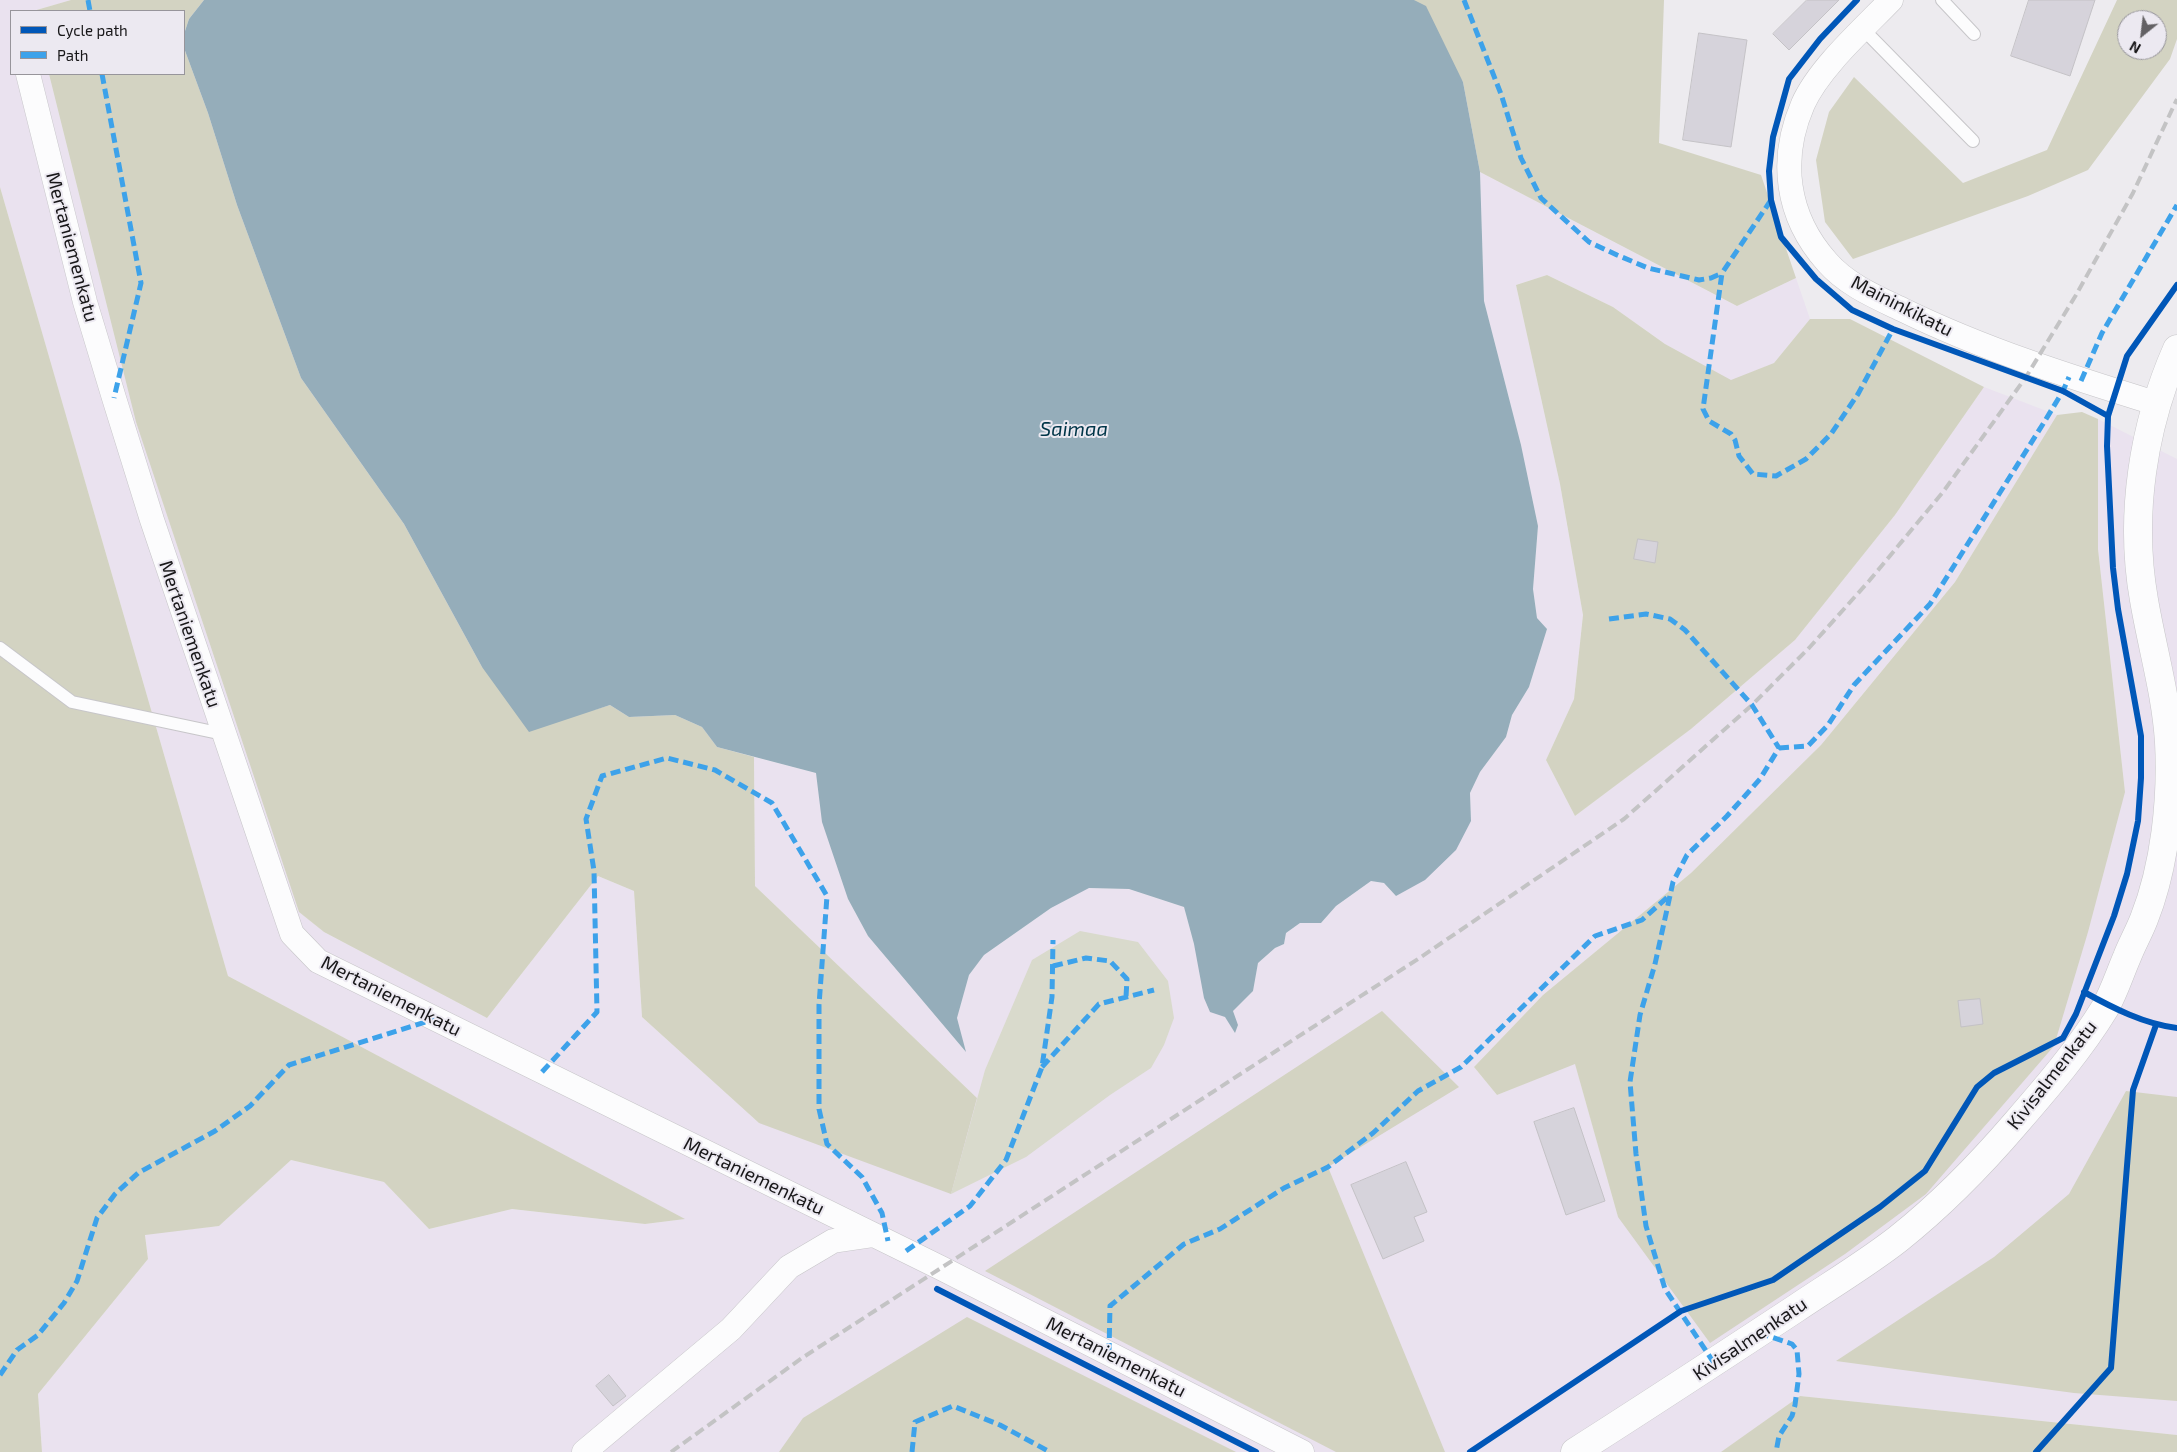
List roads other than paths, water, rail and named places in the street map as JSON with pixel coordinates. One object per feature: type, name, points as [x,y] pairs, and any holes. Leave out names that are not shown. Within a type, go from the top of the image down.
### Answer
[{"type":"street","name":"Maininkikatu","points":[[1891,0],[1821,74],[1803,103],[1791,142],[1787,169],[1791,195],[1800,220],[1813,244],[1827,263],[1846,279],[1867,292],[1932,324],[2069,377],[2158,404]]},
{"type":"street","name":"Mertaniemenkatu","points":[[28,75],[85,302],[152,520],[292,934],[318,961],[874,1235],[1302,1452]]},
{"type":"street","name":"Kivisalmenkatu","points":[[1575,1452],[1714,1363],[1879,1252],[1937,1207],[1978,1166],[2042,1093],[2073,1055],[2106,1005],[2144,918],[2157,874],[2169,806],[2169,744],[2164,692],[2144,598],[2138,555],[2138,506],[2145,455],[2158,404],[2177,349]]},
{"type":"street","points":[[584,1452],[731,1329],[789,1267],[833,1241],[874,1235]]},
{"type":"lane","points":[[1942,0],[1974,34]]},
{"type":"lane","points":[[1863,29],[1973,141]]},
{"type":"lane","points":[[0,648],[72,702],[223,734]]},
{"type":"water","name":"Saimaa","points":[[204,0],[1414,0],[1426,6],[1463,82],[1480,172],[1484,301],[1521,445],[1538,526],[1533,589],[1537,618],[1547,629],[1529,687],[1512,715],[1506,737],[1480,772],[1470,793],[1471,821],[1456,850],[1425,880],[1396,896],[1384,883],[1371,881],[1336,906],[1321,923],[1300,923],[1286,933],[1284,944],[1275,948],[1258,963],[1253,991],[1233,1011],[1238,1025],[1235,1033],[1225,1017],[1210,1012],[1204,998],[1194,944],[1184,907],[1129,889],[1089,888],[1051,908],[984,955],[969,975],[957,1018],[966,1052],[868,936],[848,899],[822,822],[816,773],[717,747],[702,727],[675,715],[629,717],[610,705],[529,732],[482,667],[404,524],[301,378],[237,205],[208,113],[185,51],[185,31],[189,19]]},
{"type":"railway","points":[[671,1452],[802,1358],[1418,959],[1624,819],[1752,705],[1809,648],[1869,581],[1943,492],[2026,377],[2076,295],[2133,193],[2177,99]]}]
